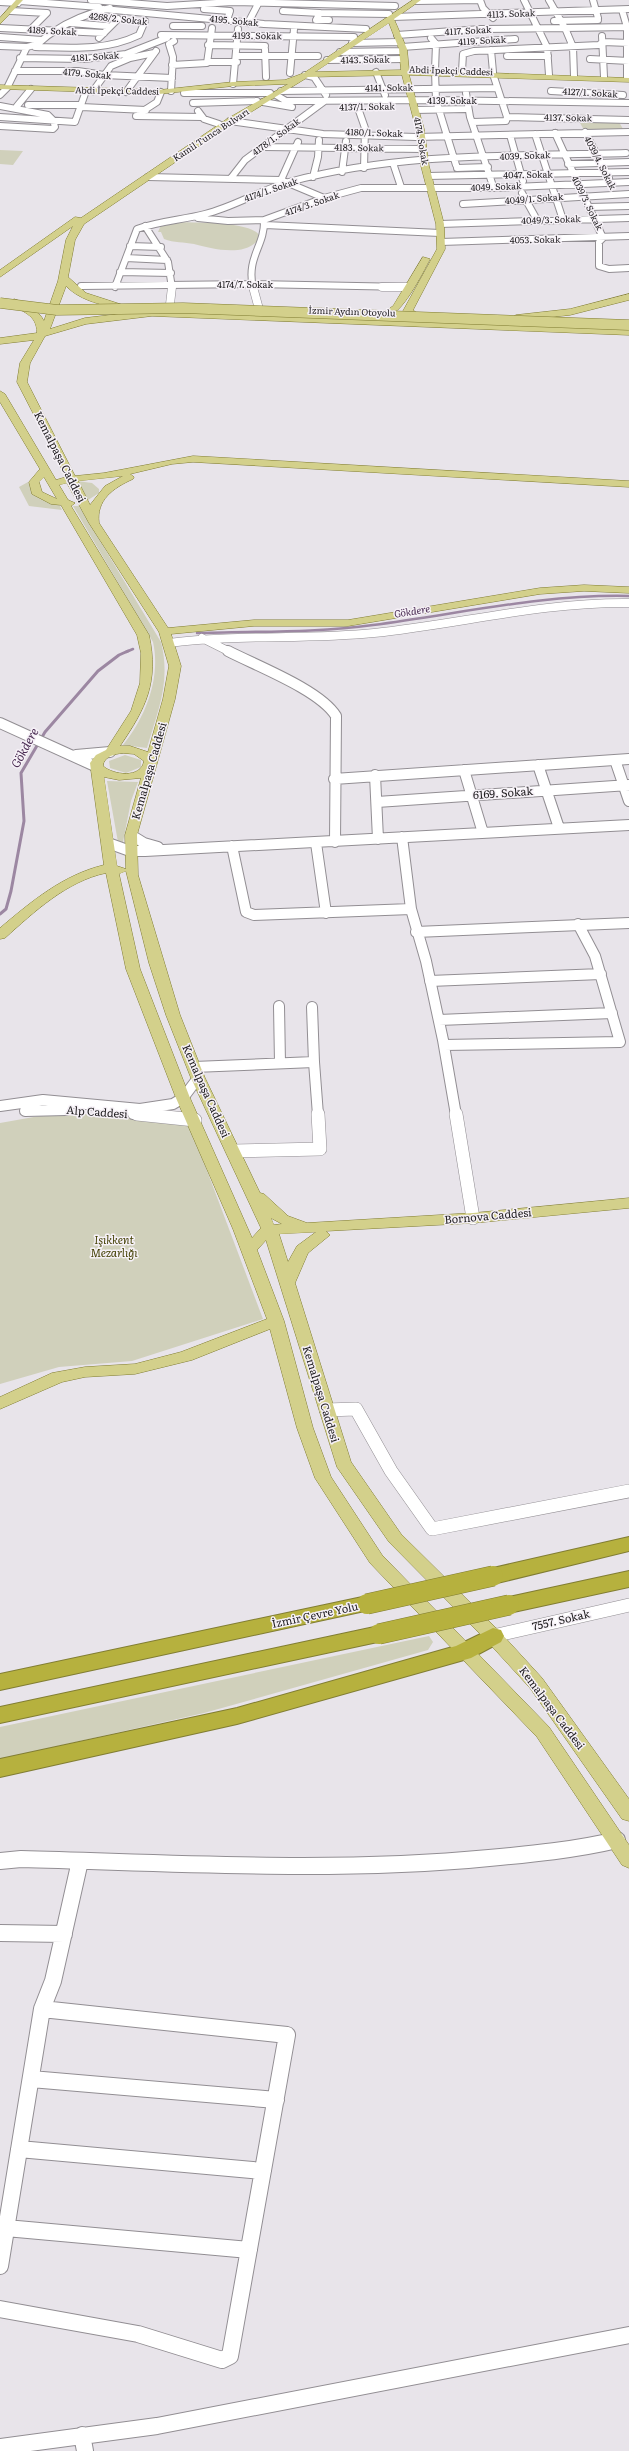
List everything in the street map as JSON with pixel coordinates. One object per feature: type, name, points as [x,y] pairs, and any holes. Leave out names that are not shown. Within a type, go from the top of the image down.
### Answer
[{"type":"highway","name":"İzmir Çevre Yolu","points":[[0,1682],[367,1604],[629,1544]]},
{"type":"highway","points":[[0,1715],[629,1579]]},
{"type":"highway","points":[[0,1768],[237,1716],[463,1652],[493,1636]]},
{"type":"main road","name":"Kamil Tunca Bulvarı","points":[[54,308],[64,277],[68,245],[76,228],[148,176],[230,121],[276,93],[306,72],[323,57],[353,40],[393,11],[406,9],[415,0]]},
{"type":"main road","name":"Kamil Tunca Bulvarı","points":[[323,57],[340,52],[353,40],[393,11],[415,0]]},
{"type":"main road","points":[[2,19],[19,1]]},
{"type":"main road","name":"4174. Sokak","points":[[393,11],[425,168],[441,233]]},
{"type":"main road","name":"Abdi İpekçi Caddesi","points":[[3,88],[126,92],[182,92],[272,78],[286,82],[306,72],[350,81],[376,72],[405,71]]},
{"type":"main road","name":"Abdi İpekçi Caddesi","points":[[233,84],[245,84],[290,73],[306,72],[435,71],[550,76],[572,79],[628,80]]},
{"type":"main road","name":"Abdi İpekçi Caddesi","points":[[572,79],[604,77],[628,80]]},
{"type":"main road","name":"Kamil Tunca Bulvarı","points":[[276,93],[286,82]]},
{"type":"main road","name":"Kamil Tunca Bulvarı","points":[[0,274],[219,124],[262,102]]},
{"type":"main road","points":[[387,314],[396,308],[441,233]]},
{"type":"main road","points":[[414,315],[408,311],[441,248],[441,233]]},
{"type":"main road","points":[[64,277],[69,286],[80,295],[125,307]]},
{"type":"main road","points":[[510,318],[570,312],[629,297]]},
{"type":"main road","points":[[0,299],[54,308],[125,307]]},
{"type":"main road","points":[[10,301],[26,308],[38,317],[43,325],[42,334]]},
{"type":"main road","points":[[0,303],[57,310],[183,308],[629,325]]},
{"type":"main road","points":[[0,306],[44,312],[189,311],[629,325]]},
{"type":"main road","name":"İzmir Aydın Otoyolu","points":[[125,307],[259,309],[510,318]]},
{"type":"main road","name":"Kemalpaşa Caddesi","points":[[54,308],[42,334],[29,351],[24,362],[22,382],[59,458],[94,523],[165,632],[170,643],[175,666],[155,749],[131,835],[130,851],[132,870],[156,963],[196,1072],[250,1186],[263,1239],[276,1321],[305,1428],[323,1478],[376,1559],[463,1652],[542,1732],[617,1840],[629,1860]]},
{"type":"main road","points":[[85,321],[72,318],[70,313],[75,309],[86,308]]},
{"type":"main road","points":[[0,341],[42,334],[85,321],[128,315],[164,313],[629,332]]},
{"type":"main road","points":[[510,318],[629,325]]},
{"type":"main road","name":"Kemalpaşa Caddesi","points":[[0,394],[64,503],[138,624],[149,656],[148,676],[144,693],[136,711],[110,752],[99,759],[96,767],[112,868],[133,969],[183,1098],[195,1120],[241,1229],[263,1239],[287,1284],[343,1463],[395,1538],[493,1636],[536,1683],[629,1814]]},
{"type":"main road","points":[[59,458],[82,479],[98,483],[103,486],[103,493],[93,513],[94,523]]},
{"type":"main road","points":[[53,484],[70,479],[82,479],[117,474],[158,463],[193,459],[629,484]]},
{"type":"main road","points":[[45,469],[34,482],[37,494],[44,499],[64,503],[82,502],[103,493],[119,481],[142,472],[194,463],[629,487]]},
{"type":"main road","points":[[165,632],[207,626],[254,623],[348,623],[540,591],[584,588],[629,590]]},
{"type":"main road","points":[[96,767],[112,777],[129,777],[144,772],[150,764],[147,756],[135,751],[110,752]]},
{"type":"main road","points":[[0,935],[34,907],[67,884],[103,855],[108,843]]},
{"type":"main road","points":[[67,884],[94,870],[112,868],[132,870]]},
{"type":"main road","name":"Bornova Caddesi","points":[[250,1186],[272,1212],[283,1220],[298,1225],[346,1226],[473,1218],[629,1202]]},
{"type":"main road","points":[[287,1284],[300,1251],[307,1243],[322,1235],[346,1226]]},
{"type":"main road","name":"Bornova Caddesi","points":[[263,1239],[346,1226]]},
{"type":"main road","points":[[263,1239],[322,1235]]},
{"type":"main road","points":[[0,1404],[58,1377],[85,1372],[135,1369],[186,1356],[276,1321]]},
{"type":"street","points":[[91,0],[165,4],[218,1],[269,1],[284,3],[354,2],[393,11]]},
{"type":"street","points":[[0,95],[15,71],[20,58],[29,47],[45,41],[54,32],[84,15],[110,8],[127,0]]},
{"type":"street","points":[[415,0],[479,0],[483,8],[522,47]]},
{"type":"street","points":[[524,0],[532,13],[547,47],[551,91],[550,110]]},
{"type":"street","points":[[0,2],[19,1],[110,8]]},
{"type":"street","points":[[207,62],[209,41],[218,1]]},
{"type":"street","points":[[440,1],[449,24],[474,51]]},
{"type":"street","points":[[248,23],[259,2]]},
{"type":"street","points":[[350,28],[354,13],[354,2]]},
{"type":"street","points":[[593,2],[601,27],[604,77]]},
{"type":"street","points":[[277,17],[284,3]]},
{"type":"street","points":[[551,3],[557,12],[573,47],[572,79],[577,93],[581,118]]},
{"type":"street","points":[[406,9],[483,8],[528,6],[551,3],[629,3]]},
{"type":"street","points":[[165,4],[230,11],[227,20]]},
{"type":"street","points":[[165,4],[157,15],[155,24],[161,35],[170,40],[209,41],[237,46],[265,46]]},
{"type":"street","points":[[170,91],[172,78],[172,50],[170,40],[176,6]]},
{"type":"street","points":[[0,9],[46,13],[30,30]]},
{"type":"street","name":"4195. Sokak","points":[[103,9],[175,17],[264,24],[277,17],[294,26],[322,26],[366,30]]},
{"type":"street","points":[[259,309],[253,284],[252,263],[263,236],[265,223],[441,233],[464,205],[455,158],[436,100],[436,47],[421,23],[418,9]]},
{"type":"street","name":"4113. Sokak","points":[[393,11],[421,23],[445,17],[629,9]]},
{"type":"street","points":[[622,10],[628,27],[629,99]]},
{"type":"street","points":[[277,17],[320,13],[393,11]]},
{"type":"street","points":[[320,13],[316,20],[352,21]]},
{"type":"street","name":"4268/2. Sokak","points":[[84,15],[104,17]]},
{"type":"street","name":"4268/2. Sokak","points":[[110,26],[121,19],[111,18]]},
{"type":"street","name":"4268/2. Sokak","points":[[137,20],[155,24]]},
{"type":"street","points":[[449,24],[598,20]]},
{"type":"street","points":[[0,46],[90,47],[134,37],[141,31],[145,21]]},
{"type":"street","points":[[70,22],[110,26]]},
{"type":"street","points":[[233,84],[237,59],[239,22]]},
{"type":"street","points":[[264,24],[265,56],[272,78]]},
{"type":"street","points":[[78,71],[90,47],[110,26]]},
{"type":"street","points":[[173,26],[212,26]]},
{"type":"street","points":[[290,73],[294,26]]},
{"type":"street","points":[[322,26],[319,43],[323,57]]},
{"type":"street","name":"4117. Sokak","points":[[401,47],[427,33],[504,29],[628,27]]},
{"type":"street","name":"4189. Sokak","points":[[0,28],[54,32],[104,33]]},
{"type":"street","name":"4193. Sokak","points":[[209,41],[238,36],[292,37],[319,43],[353,40],[401,47]]},
{"type":"street","points":[[0,37],[45,41]]},
{"type":"street","name":"4119. Sokak","points":[[401,47],[436,47],[465,42],[514,39]]},
{"type":"street","points":[[126,92],[154,53],[170,40]]},
{"type":"street","name":"4181. Sokak","points":[[20,58],[84,59],[126,54],[170,40]]},
{"type":"street","points":[[491,53],[522,47],[573,47],[599,45],[603,42],[628,43]]},
{"type":"street","points":[[340,52],[401,47]]},
{"type":"street","name":"4143. Sokak","points":[[172,65],[202,64],[207,62],[265,56],[323,57],[401,47]]},
{"type":"street","points":[[452,48],[463,54],[474,51],[548,56]]},
{"type":"street","points":[[0,117],[75,122],[89,91],[111,66],[130,58],[154,53]]},
{"type":"street","points":[[491,53],[493,73],[503,108],[504,120],[501,135]]},
{"type":"street","points":[[463,54],[462,72],[466,88],[467,101],[472,109],[475,135],[485,157],[493,188]]},
{"type":"street","points":[[590,59],[628,61]]},
{"type":"street","name":"4179. Sokak","points":[[15,71],[78,71],[136,78],[172,78]]},
{"type":"street","points":[[193,103],[262,102],[288,104],[328,104],[314,77],[306,72]]},
{"type":"street","points":[[376,72],[386,100]]},
{"type":"street","points":[[572,79],[629,88]]},
{"type":"street","points":[[350,81],[359,104],[365,132],[369,175]]},
{"type":"street","name":"4141. Sokak","points":[[182,92],[276,93],[322,90],[350,81],[382,88],[497,88]]},
{"type":"street","points":[[243,93],[245,84]]},
{"type":"street","points":[[17,106],[31,89]]},
{"type":"street","name":"4127/1. Sokak","points":[[551,91],[629,96]]},
{"type":"street","points":[[161,92],[159,100],[136,116],[202,117]]},
{"type":"street","points":[[182,92],[193,103],[207,122],[219,124]]},
{"type":"street","points":[[276,93],[288,104],[312,110]]},
{"type":"street","name":"4139. Sokak","points":[[359,104],[386,100],[413,105],[436,100],[501,101],[550,110],[578,102],[629,103]]},
{"type":"street","name":"4137/1. Sokak","points":[[328,104],[413,105]]},
{"type":"street","name":"4178/1. Sokak","points":[[231,178],[245,160],[312,110],[328,104]]},
{"type":"street","points":[[413,105],[440,109],[472,109]]},
{"type":"street","points":[[0,106],[48,115],[53,120],[53,129],[0,126]]},
{"type":"street","points":[[8,107],[81,106],[146,110]]},
{"type":"street","points":[[490,108],[503,108]]},
{"type":"street","name":"4137. Sokak","points":[[473,122],[504,120],[550,110],[581,118],[629,120]]},
{"type":"street","name":"4180/1. Sokak","points":[[230,121],[319,133],[346,131],[418,131],[447,136],[629,132]]},
{"type":"street","points":[[295,123],[307,124]]},
{"type":"street","points":[[313,177],[320,148],[319,133],[322,125]]},
{"type":"street","points":[[365,132],[397,129]]},
{"type":"street","points":[[281,180],[296,147],[301,131]]},
{"type":"street","points":[[342,172],[346,131]]},
{"type":"street","name":"4039/4. Sokak","points":[[585,132],[616,194]]},
{"type":"street","name":"4039/3. Sokak","points":[[556,133],[568,164],[603,238],[599,242],[598,262],[600,268],[629,268]]},
{"type":"street","points":[[535,134],[549,174],[550,185],[563,220]]},
{"type":"street","points":[[510,135],[522,175],[521,186],[525,200],[537,220]]},
{"type":"street","points":[[627,145],[627,154]]},
{"type":"street","name":"4183. Sokak","points":[[264,146],[422,149]]},
{"type":"street","name":"4039. Sokak","points":[[425,168],[455,158],[627,154]]},
{"type":"street","points":[[568,164],[629,162]]},
{"type":"street","points":[[394,165],[401,187]]},
{"type":"street","name":"4174/1. Sokak","points":[[145,226],[167,220],[194,217],[289,182],[342,172],[369,175],[394,165],[425,168],[488,167]]},
{"type":"street","name":"4047. Sokak","points":[[425,168],[458,176],[629,172]]},
{"type":"street","name":"4174/3. Sokak","points":[[194,217],[222,221],[265,223],[324,198],[369,175],[401,187],[430,187],[464,205]]},
{"type":"street","points":[[148,176],[281,180],[289,182],[324,198]]},
{"type":"street","name":"4049. Sokak","points":[[464,205],[493,188],[578,183],[629,182]]},
{"type":"street","name":"4049/1. Sokak","points":[[464,205],[583,195],[629,194]]},
{"type":"street","name":"4049/3. Sokak","points":[[464,205],[537,220],[595,219],[627,227]]},
{"type":"street","points":[[618,206],[627,227]]},
{"type":"street","points":[[589,207],[629,206]]},
{"type":"street","points":[[115,287],[137,229],[145,226],[162,247],[167,260],[173,286],[170,304]]},
{"type":"street","name":"4053. Sokak","points":[[441,233],[603,238],[627,227]]},
{"type":"street","points":[[130,246],[162,247]]},
{"type":"street","points":[[126,258],[167,260]]},
{"type":"street","points":[[120,272],[171,273]]},
{"type":"street","name":"4174/7. Sokak","points":[[81,286],[115,287],[253,284],[408,287]]},
{"type":"street","points":[[170,643],[201,638],[353,635],[398,630],[571,603],[629,603]]},
{"type":"street","points":[[387,616],[398,630]]},
{"type":"street","points":[[201,638],[315,695],[330,706],[336,716],[337,729],[334,779],[335,842]]},
{"type":"street","points":[[0,723],[23,734],[76,755],[96,767]]},
{"type":"street","points":[[76,755],[110,752]]},
{"type":"street","points":[[334,779],[375,775],[538,766],[629,759]]},
{"type":"street","points":[[614,760],[626,785],[629,801]]},
{"type":"street","points":[[538,766],[559,828]]},
{"type":"street","points":[[464,770],[483,833]]},
{"type":"street","points":[[375,775],[378,839]]},
{"type":"street","name":"6169. Sokak","points":[[377,802],[626,785]]},
{"type":"street","points":[[108,843],[130,851],[316,843],[629,825]]},
{"type":"street","points":[[131,835],[144,843],[167,849]]},
{"type":"street","points":[[402,837],[411,909],[439,1020],[473,1218]]},
{"type":"street","points":[[316,843],[326,913]]},
{"type":"street","points":[[232,846],[246,912],[254,915],[411,909]]},
{"type":"street","points":[[132,870],[146,855],[167,849]]},
{"type":"street","points":[[416,932],[629,923]]},
{"type":"street","points":[[444,1045],[620,1042],[595,956],[578,924]]},
{"type":"street","points":[[430,981],[601,974]]},
{"type":"street","points":[[279,1006],[280,1063]]},
{"type":"street","points":[[234,1151],[320,1149],[312,1007]]},
{"type":"street","points":[[439,1020],[612,1013]]},
{"type":"street","points":[[183,1098],[196,1072],[280,1063],[314,1062]]},
{"type":"street","name":"Alp Caddesi","points":[[0,1106],[43,1100],[140,1109],[173,1104],[183,1098]]},
{"type":"street","name":"Alp Caddesi","points":[[0,1114],[38,1109],[195,1120]]},
{"type":"street","points":[[326,1410],[356,1409],[378,1450],[409,1499],[432,1529],[629,1492]]},
{"type":"street","name":"7557. Sokak","points":[[493,1636],[629,1605]]},
{"type":"street","points":[[0,1861],[21,1859],[309,1866],[427,1864],[580,1849],[617,1840]]},
{"type":"street","points":[[0,2266],[42,2009],[53,1981],[80,1861]]},
{"type":"street","points":[[0,1933],[64,1934]]},
{"type":"street","points":[[0,2309],[138,2334],[222,2360],[230,2356],[287,2035],[42,2009]]},
{"type":"street","points":[[31,2079],[276,2100]]},
{"type":"street","points":[[19,2149],[263,2171]]},
{"type":"street","points":[[6,2228],[249,2250]]},
{"type":"street","points":[[0,2447],[84,2443],[157,2426],[629,2335]]},
{"type":"green space","points":[[619,122],[623,129],[584,130],[580,123]]},
{"type":"green space","points":[[0,150],[23,151],[13,165],[0,164]]},
{"type":"green space","points":[[162,223],[234,225],[255,232],[260,237],[254,244],[247,248],[239,250],[220,250],[164,239],[161,232],[158,232]]},
{"type":"green space","points":[[77,481],[92,483],[99,489],[99,493],[88,500]]},
{"type":"green space","points":[[28,482],[32,484],[38,497],[59,504],[62,510],[29,506],[19,487]]},
{"type":"green space","points":[[73,506],[79,506],[161,642],[164,656],[164,683],[159,708],[147,748],[123,745],[139,722],[150,696],[155,669],[153,642]]},
{"type":"green space","points":[[125,755],[141,760],[141,767],[126,773],[110,768],[109,761]]},
{"type":"green space","points":[[107,781],[138,782],[131,801],[123,842],[118,842]]},
{"type":"green space","name":"Işıkkent Mezarlığı","points":[[62,1112],[189,1123],[263,1319],[132,1361],[59,1367],[0,1384],[0,1123]]},
{"type":"green space","points":[[429,1636],[433,1642],[428,1650],[204,1713],[0,1759],[0,1727]]},
{"type":"waterway","name":"Gökdere","points":[[197,633],[307,631],[351,628],[532,601],[597,596],[629,596]]},
{"type":"waterway","name":"Gökdere","points":[[126,652],[133,649]]},
{"type":"waterway","name":"Gökdere","points":[[0,914],[6,909],[11,891],[24,821],[21,773],[45,732],[98,671],[119,655],[128,651]]}]
